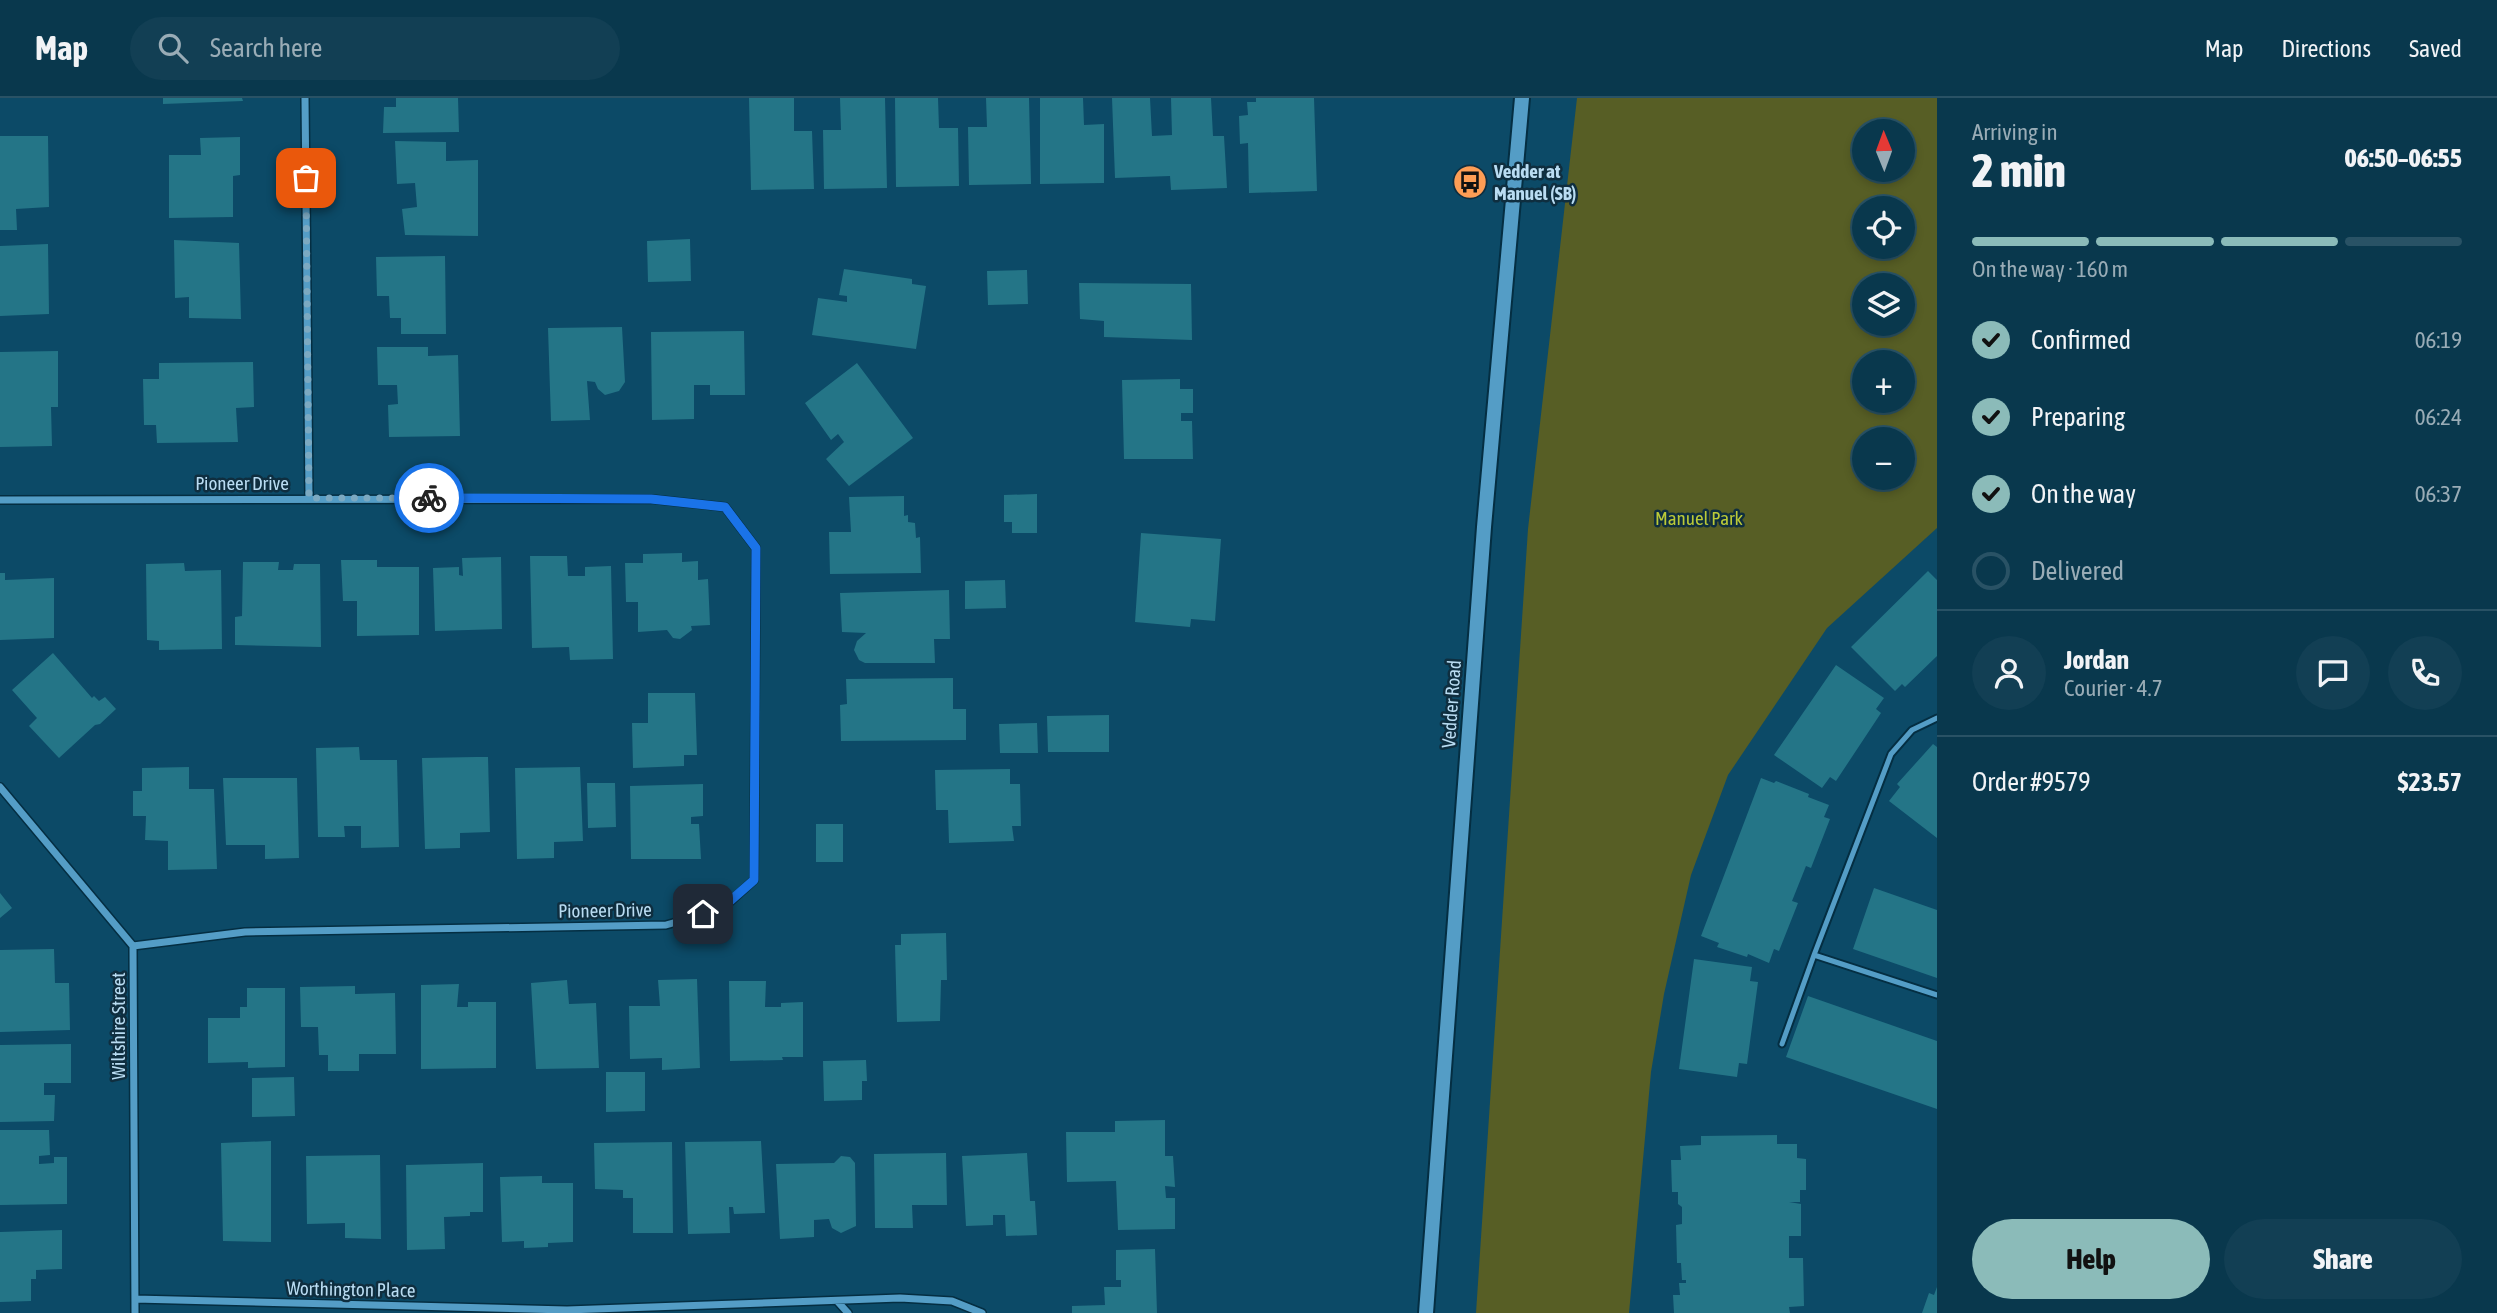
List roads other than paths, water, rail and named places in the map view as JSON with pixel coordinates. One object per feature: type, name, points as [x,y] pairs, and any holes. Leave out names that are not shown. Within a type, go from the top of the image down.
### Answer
[{"type":"main road","name":"Vedder Road","points":[[1426,1313],[1483,540],[1522,98]]},
{"type":"street","points":[[306,98],[309,498]]},
{"type":"street","name":"Pioneer Drive","points":[[0,500],[651,499],[725,507],[756,548],[754,880],[722,908],[666,925],[244,932],[133,946]]},
{"type":"street","name":"Wiltshire Street","points":[[0,786],[133,946],[135,1313]]},
{"type":"street","name":"Worthington Place","points":[[135,1299],[567,1312],[900,1298],[953,1301],[982,1313]]},
{"type":"street","points":[[838,1302],[848,1313]]},
{"type":"lane","points":[[1782,1044],[1891,754],[1912,730],[1937,718]]},
{"type":"lane","points":[[1814,955],[1937,995]]},
{"type":"place","name":"Vedder at Manuel (SB)","points":[[1470,182]]},
{"type":"park label","name":"Manuel Park","points":[[1699,518]]}]
